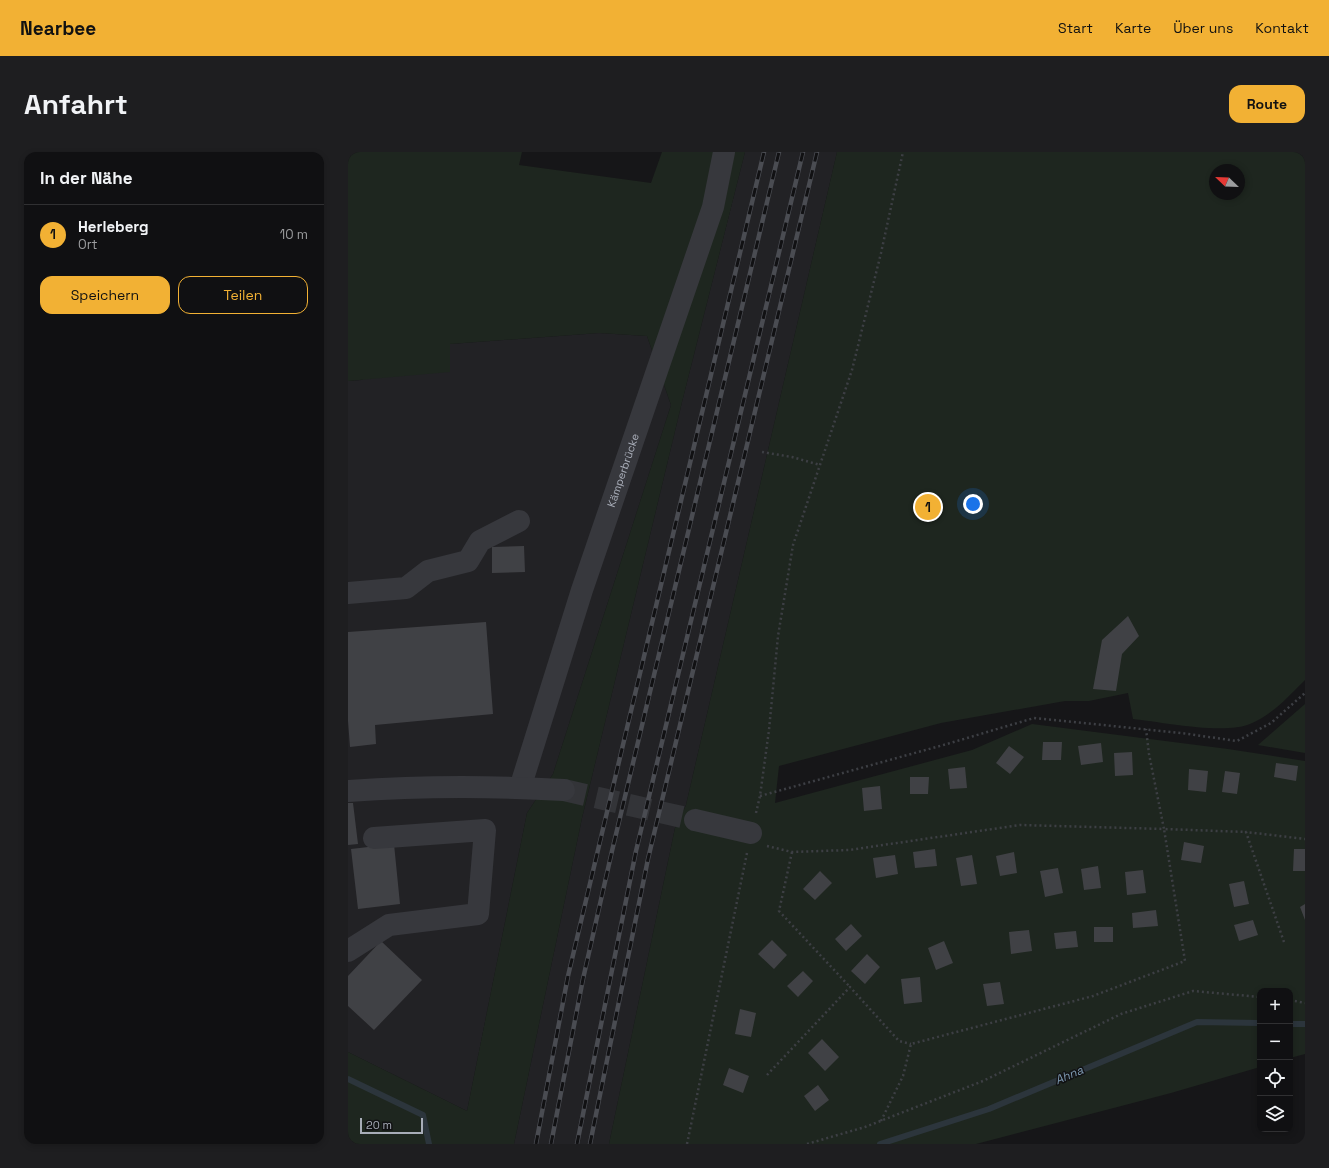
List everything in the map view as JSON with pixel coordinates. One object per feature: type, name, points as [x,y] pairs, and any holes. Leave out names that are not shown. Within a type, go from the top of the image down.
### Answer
[{"type":"street","name":"Kämperbrücke","points":[[520,788],[582,590],[713,207],[724,152]]},
{"type":"street","points":[[348,593],[406,588],[428,571],[468,561],[480,541],[519,521]]},
{"type":"street","points":[[348,791],[478,787],[564,790]]},
{"type":"street","points":[[695,820],[751,833]]},
{"type":"street","points":[[348,951],[389,925],[478,914],[485,830],[374,838]]},
{"type":"path","points":[[903,152],[881,253],[852,370],[793,545],[778,636],[760,796],[1034,718],[1146,729],[1237,741],[1271,723],[1305,693]]},
{"type":"path","points":[[762,452],[820,464]]},
{"type":"path","points":[[792,852],[780,911],[899,1041],[911,1044],[1093,996],[1185,961],[1164,829],[1148,754],[1146,729]]},
{"type":"path","points":[[771,847],[792,852],[850,850],[1020,824],[1246,832],[1305,840]]},
{"type":"path","points":[[1246,832],[1284,942]]},
{"type":"path","points":[[687,1144],[751,833]]},
{"type":"path","points":[[767,1076],[850,987]]},
{"type":"path","points":[[807,1144],[881,1121],[983,1081],[1121,1014],[1193,991],[1257,996]]},
{"type":"path","points":[[1293,1001],[1305,1003]]},
{"type":"path","points":[[881,1121],[903,1076],[911,1044]]},
{"type":"shaded area","points":[[348,152],[522,152],[519,165],[651,183],[662,152],[745,152],[682,402],[582,818],[514,1144],[348,1144],[348,1052],[467,1111],[527,813],[553,774],[671,405],[647,336],[599,333],[450,344],[450,372],[348,381]]},
{"type":"shaded area","points":[[745,152],[837,152],[686,805],[675,828],[609,1144],[514,1144],[582,818],[682,402]]},
{"type":"shaded area","points":[[837,152],[1305,152],[1305,680],[1265,716],[1250,724],[1239,727],[1193,727],[1133,719],[1128,693],[1089,701],[1065,701],[941,723],[779,766],[775,803],[972,750],[1032,724],[1228,749],[1305,761],[1305,1054],[1293,1057],[1293,988],[1257,988],[1257,1068],[1171,1093],[976,1144],[609,1144],[675,828],[686,805]]},
{"type":"shaded area","points":[[599,333],[647,336],[671,405],[553,774],[527,813],[467,1111],[348,1052],[348,381],[361,380],[450,344]]},
{"type":"shaded area","points":[[1305,704],[1305,753],[1258,745]]},
{"type":"building","points":[[524,546],[525,572],[492,573],[492,547]]},
{"type":"building","points":[[1128,616],[1139,636],[1122,654],[1116,691],[1093,689],[1102,640]]},
{"type":"building","points":[[486,622],[493,714],[375,725],[376,744],[350,747],[348,721],[348,632]]},
{"type":"building","points":[[1043,742],[1062,742],[1061,760],[1042,760]]},
{"type":"building","points":[[1101,743],[1103,762],[1081,765],[1078,746]]},
{"type":"building","points":[[1009,746],[1024,757],[1010,774],[996,763]]},
{"type":"building","points":[[1132,752],[1133,775],[1115,776],[1114,753]]},
{"type":"building","points":[[1276,763],[1298,766],[1296,781],[1274,777]]},
{"type":"building","points":[[965,767],[967,788],[950,789],[948,769]]},
{"type":"building","points":[[1189,769],[1208,771],[1206,792],[1188,790]]},
{"type":"building","points":[[1225,771],[1240,773],[1237,794],[1222,792]]},
{"type":"building","points":[[910,777],[929,777],[928,794],[910,794]]},
{"type":"building","points":[[880,786],[882,809],[864,811],[862,788]]},
{"type":"building","points":[[348,803],[353,803],[358,844],[348,845]]},
{"type":"building","points":[[1184,842],[1204,846],[1201,863],[1181,860]]},
{"type":"building","points":[[394,844],[400,904],[358,909],[351,849]]},
{"type":"building","points":[[935,849],[937,866],[915,868],[913,852]]},
{"type":"building","points":[[1294,849],[1305,849],[1305,871],[1293,871]]},
{"type":"building","points":[[1014,852],[1017,873],[1000,876],[996,856]]},
{"type":"building","points":[[895,855],[898,874],[876,878],[873,858]]},
{"type":"building","points":[[972,855],[977,884],[961,886],[956,858]]},
{"type":"building","points":[[1098,866],[1101,888],[1084,890],[1081,869]]},
{"type":"building","points":[[1058,868],[1063,893],[1045,897],[1040,871]]},
{"type":"building","points":[[1143,870],[1146,893],[1127,895],[1125,872]]},
{"type":"building","points":[[820,871],[832,883],[815,900],[803,889]]},
{"type":"building","points":[[1244,881],[1249,904],[1234,907],[1229,884]]},
{"type":"building","points":[[1305,904],[1305,920],[1300,907]]},
{"type":"building","points":[[1156,910],[1158,926],[1133,928],[1132,913]]},
{"type":"building","points":[[1253,920],[1258,935],[1239,941],[1234,925]]},
{"type":"building","points":[[851,924],[862,936],[846,951],[835,939]]},
{"type":"building","points":[[1094,927],[1113,927],[1113,942],[1094,942]]},
{"type":"building","points":[[1029,930],[1032,951],[1011,954],[1009,932]]},
{"type":"building","points":[[1076,931],[1078,947],[1056,949],[1054,933]]},
{"type":"building","points":[[772,940],[787,955],[774,969],[758,954]]},
{"type":"building","points":[[381,941],[422,980],[374,1030],[348,1006],[348,976]]},
{"type":"building","points":[[944,941],[953,963],[936,970],[928,948]]},
{"type":"building","points":[[867,954],[880,967],[865,984],[851,971]]},
{"type":"building","points":[[803,971],[813,981],[798,997],[787,986]]},
{"type":"building","points":[[920,977],[922,1002],[904,1004],[901,979]]},
{"type":"building","points":[[1000,982],[1004,1004],[987,1006],[983,984]]},
{"type":"building","points":[[740,1009],[756,1013],[751,1037],[735,1034]]},
{"type":"building","points":[[822,1039],[839,1057],[825,1071],[808,1053]]},
{"type":"building","points":[[729,1068],[749,1076],[743,1093],[723,1085]]},
{"type":"building","points":[[818,1085],[829,1100],[815,1111],[804,1096]]},
{"type":"waterway","name":"Ahna","points":[[880,1144],[989,1109],[1197,1022],[1257,1023]]},
{"type":"waterway","name":"Ahna","points":[[1293,1024],[1305,1024]]},
{"type":"waterway","points":[[348,1079],[423,1115],[429,1144]]},
{"type":"tunnel","points":[[564,790],[695,820]]},
{"type":"railway","points":[[536,1144],[568,976],[764,152]]},
{"type":"railway","points":[[551,1144],[583,979],[612,851],[779,152]]},
{"type":"railway","points":[[577,1144],[636,851],[803,152]]},
{"type":"railway","points":[[590,1144],[648,859],[817,152]]},
{"type":"place","name":"Herleberg","points":[[928,507]]}]
